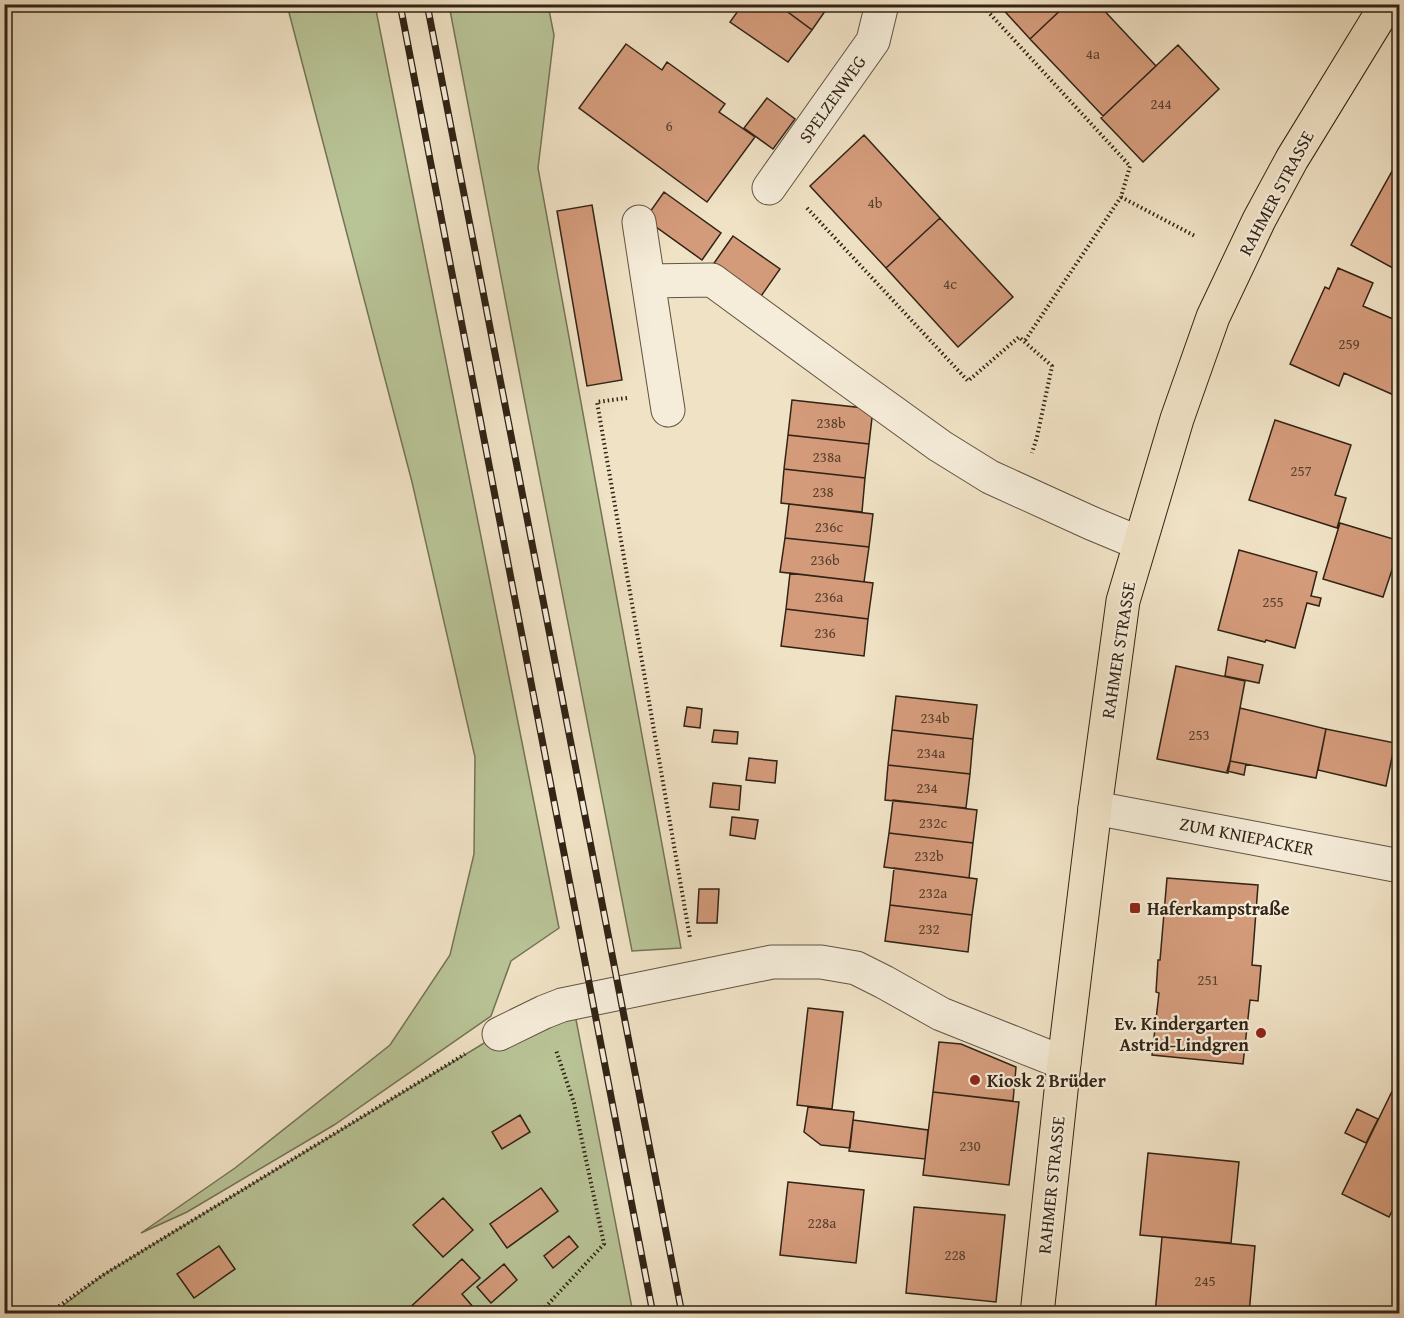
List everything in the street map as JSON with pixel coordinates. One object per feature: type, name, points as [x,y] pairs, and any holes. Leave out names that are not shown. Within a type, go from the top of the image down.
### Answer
[{"type":"main road","name":"RAHMER STRASSE","points":[[1037,1314],[1064,1063],[1123,601],[1177,419],[1218,306],[1259,220],[1292,159],[1386,4]]},
{"type":"street","name":"SPELZENWEG","points":[[769,188],[873,41],[882,4]]},
{"type":"street","points":[[639,222],[668,410]]},
{"type":"street","points":[[648,282],[712,280],[940,446],[990,477],[1139,543]]},
{"type":"street","name":"ZUM KNIEPACKER","points":[[1095,808],[1400,866]]},
{"type":"street","points":[[500,1034],[562,1005],[772,962],[821,962],[856,968],[941,1014],[1064,1063]]},
{"type":"path","points":[[981,4],[1130,166],[1121,197],[1024,342]]},
{"type":"path","points":[[1121,197],[1195,236]]},
{"type":"path","points":[[807,207],[968,381],[1018,337],[1052,366],[1037,437],[1019,491]]},
{"type":"path","points":[[597,402],[696,977]]},
{"type":"path","points":[[538,1314],[604,1244],[574,1103],[544,1012]]},
{"type":"path","points":[[48,1314],[103,1275],[500,1034]]},
{"type":"green space","points":[[287,5],[375,5],[559,928],[511,961],[491,1016],[334,1125],[187,1212],[141,1233],[235,1168],[390,1045],[450,955],[474,854],[475,757],[412,482]]},
{"type":"green space","points":[[449,5],[548,5],[554,35],[538,168],[681,948],[632,951]]},
{"type":"green space","points":[[572,999],[633,1313],[52,1314],[103,1275],[499,1034]]},
{"type":"building","points":[[743,4],[777,4],[812,30],[788,62],[730,22]]},
{"type":"building","points":[[777,4],[830,4],[812,30]]},
{"type":"building","points":[[998,4],[1067,4],[1030,39]]},
{"type":"building","points":[[1067,4],[1098,4],[1156,66],[1103,116],[1030,39]]},
{"type":"building","points":[[626,44],[662,70],[667,62],[725,104],[719,112],[755,137],[707,202],[579,108]]},
{"type":"building","points":[[1178,45],[1219,89],[1143,162],[1101,118]]},
{"type":"building","points":[[767,98],[795,119],[773,149],[744,128]]},
{"type":"building","points":[[864,135],[940,218],[886,268],[810,186]]},
{"type":"building","points":[[1400,157],[1400,272],[1351,245]]},
{"type":"building","points":[[664,192],[721,233],[702,260],[645,219]]},
{"type":"building","points":[[592,205],[622,380],[587,386],[557,211]]},
{"type":"building","points":[[940,218],[1013,297],[958,347],[886,268]]},
{"type":"building","points":[[733,236],[780,269],[759,299],[712,266]]},
{"type":"building","points":[[1338,268],[1373,283],[1363,306],[1400,322],[1400,389],[1396,396],[1344,373],[1339,386],[1290,364],[1325,287],[1329,289]]},
{"type":"building","points":[[792,400],[873,409],[869,444],[788,435]]},
{"type":"building","points":[[1275,420],[1351,445],[1335,495],[1346,498],[1337,528],[1249,500]]},
{"type":"building","points":[[788,435],[869,444],[865,478],[784,469]]},
{"type":"building","points":[[784,469],[865,478],[862,512],[781,503]]},
{"type":"building","points":[[789,504],[873,514],[869,547],[785,538]]},
{"type":"building","points":[[1340,523],[1400,541],[1383,597],[1323,579]]},
{"type":"building","points":[[785,538],[869,547],[864,582],[780,572]]},
{"type":"building","points":[[1239,550],[1317,572],[1311,596],[1321,598],[1319,606],[1307,603],[1295,648],[1218,630]]},
{"type":"building","points":[[790,573],[873,583],[868,619],[786,609]]},
{"type":"building","points":[[786,609],[868,619],[864,656],[781,646]]},
{"type":"building","points":[[1228,657],[1263,665],[1259,683],[1225,676]]},
{"type":"building","points":[[1176,666],[1245,681],[1228,773],[1157,759]]},
{"type":"building","points":[[896,696],[977,705],[973,739],[892,730]]},
{"type":"building","points":[[687,707],[702,709],[700,728],[684,726]]},
{"type":"building","points":[[1240,708],[1326,729],[1316,778],[1230,761]]},
{"type":"building","points":[[1326,729],[1395,743],[1386,786],[1318,770]]},
{"type":"building","points":[[714,730],[738,732],[737,744],[712,742]]},
{"type":"building","points":[[892,730],[973,739],[970,774],[888,765]]},
{"type":"building","points":[[749,758],[777,761],[775,783],[746,780]]},
{"type":"building","points":[[1230,761],[1246,764],[1244,775],[1227,771]]},
{"type":"building","points":[[888,765],[970,774],[966,808],[885,800]]},
{"type":"building","points":[[713,783],[741,786],[739,810],[710,807]]},
{"type":"building","points":[[893,800],[977,810],[973,843],[889,833]]},
{"type":"building","points":[[732,817],[758,820],[755,839],[730,835]]},
{"type":"building","points":[[889,833],[973,843],[969,878],[884,867]]},
{"type":"building","points":[[894,868],[977,879],[972,915],[890,905]]},
{"type":"building","points":[[1167,878],[1258,885],[1252,965],[1261,966],[1258,1001],[1250,1000],[1243,1064],[1152,1055],[1159,993],[1156,992],[1158,960],[1160,960]]},
{"type":"building","points":[[699,889],[719,889],[717,923],[697,923]]},
{"type":"building","points":[[890,905],[972,915],[968,952],[885,941]]},
{"type":"building","points":[[808,1008],[843,1012],[832,1109],[797,1105]]},
{"type":"building","name":"Kiosk 2 Brüder","points":[[939,1042],[961,1044],[1016,1067],[1013,1101],[933,1092]]},
{"type":"building","points":[[1400,1075],[1400,1196],[1389,1217],[1342,1194]]},
{"type":"building","points":[[933,1092],[1019,1102],[1009,1185],[923,1175]]},
{"type":"building","points":[[808,1107],[854,1112],[850,1148],[821,1145],[804,1132]]},
{"type":"building","points":[[1357,1109],[1378,1119],[1366,1143],[1345,1133]]},
{"type":"building","points":[[520,1115],[530,1132],[502,1149],[492,1132]]},
{"type":"building","points":[[853,1120],[928,1130],[925,1159],[849,1151]]},
{"type":"building","points":[[1148,1153],[1239,1162],[1231,1243],[1140,1235]]},
{"type":"building","points":[[788,1182],[864,1190],[856,1263],[780,1255]]},
{"type":"building","points":[[541,1188],[558,1211],[507,1248],[490,1224]]},
{"type":"building","points":[[443,1198],[473,1230],[443,1257],[413,1225]]},
{"type":"building","points":[[914,1207],[1005,1215],[996,1302],[906,1293]]},
{"type":"building","points":[[569,1236],[578,1247],[553,1268],[544,1256]]},
{"type":"building","points":[[1162,1237],[1255,1246],[1249,1314],[1155,1314]]},
{"type":"building","points":[[219,1246],[235,1269],[194,1298],[177,1274]]},
{"type":"building","points":[[462,1259],[480,1278],[462,1294],[479,1314],[403,1314]]},
{"type":"building","points":[[504,1264],[517,1280],[491,1303],[477,1287]]},
{"type":"railway","points":[[400,4],[653,1314]]},
{"type":"railway","points":[[427,4],[682,1314]]},
{"type":"place","name":"Haferkampstraße","points":[[1135,908]]},
{"type":"place","name":"Ev. Kindergarten Astrid-Lindgren","points":[[1261,1033]]},
{"type":"place","name":"Kiosk 2 Brüder","points":[[975,1080]]}]
